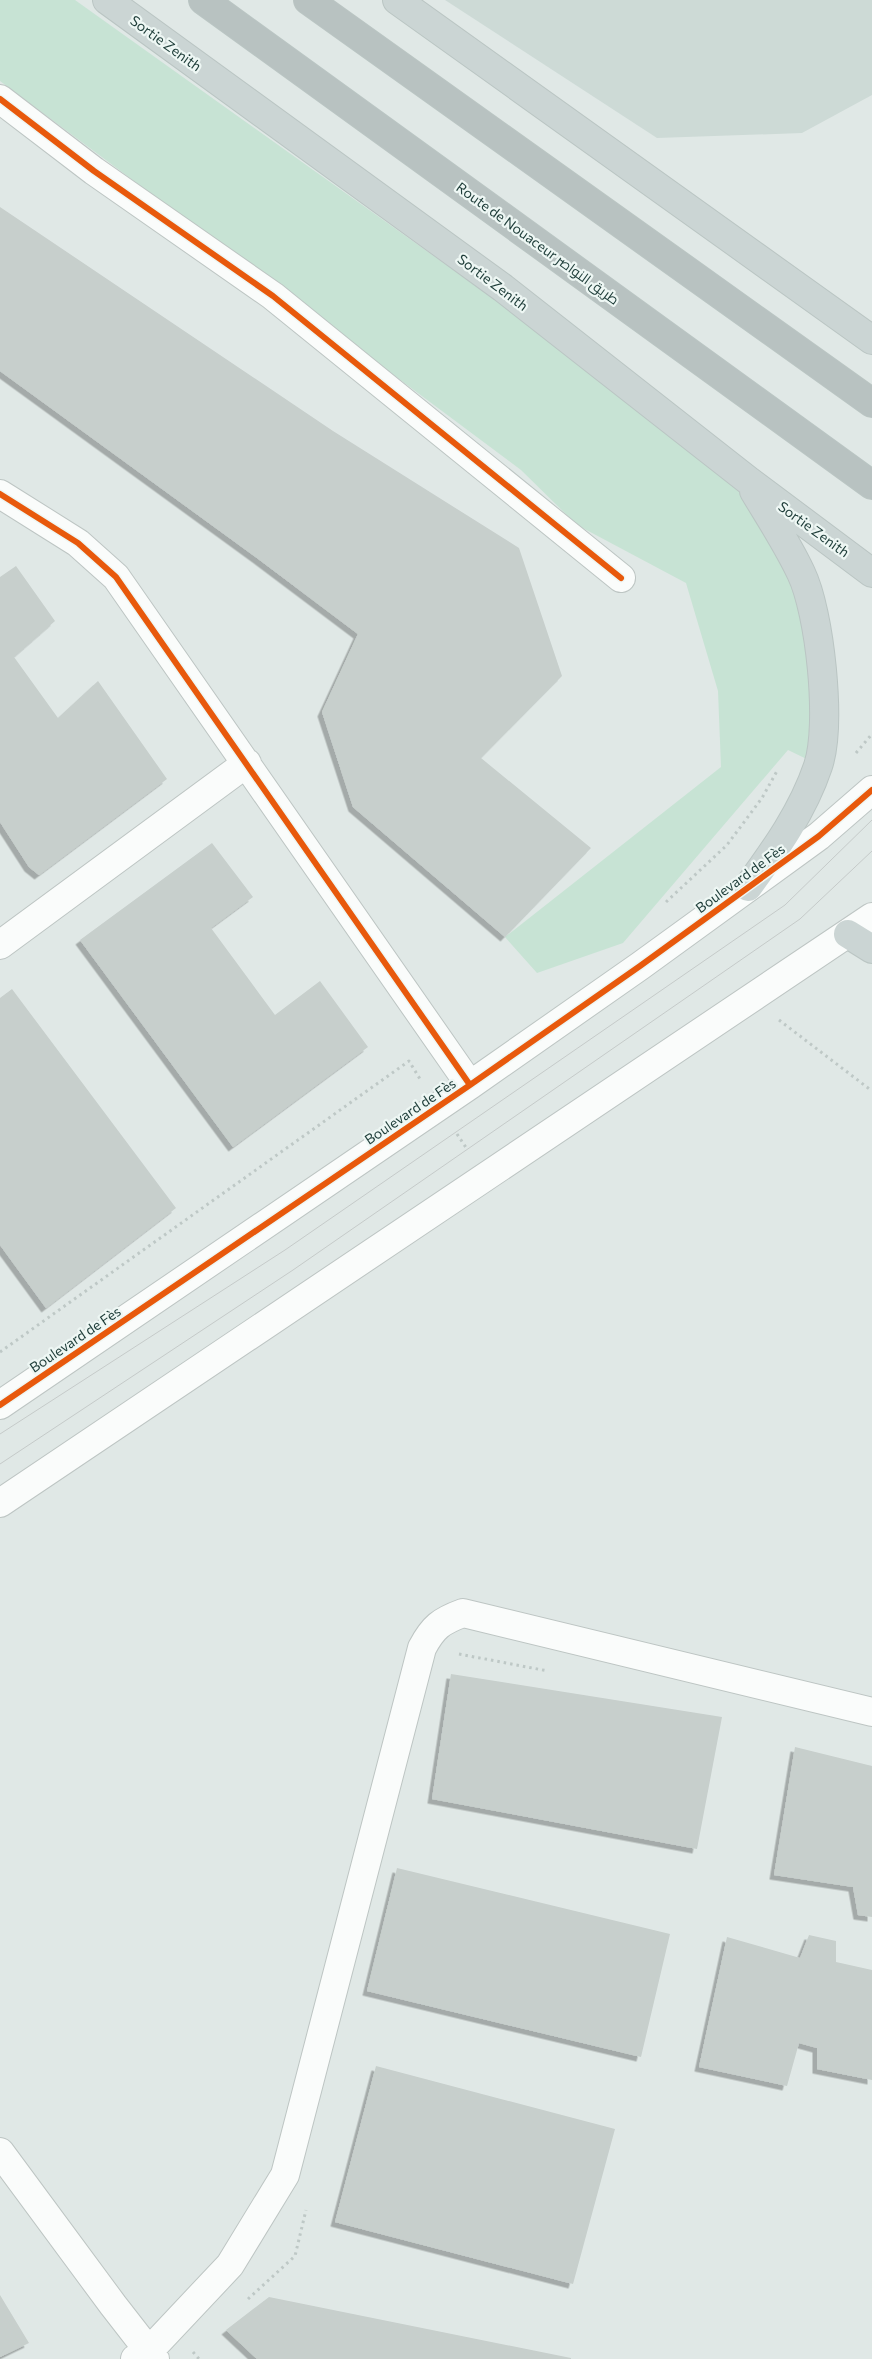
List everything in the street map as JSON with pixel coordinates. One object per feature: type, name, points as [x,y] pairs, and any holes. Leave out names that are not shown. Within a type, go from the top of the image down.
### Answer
[{"type":"highway","name":"Route de Nouaceur طريق النواصر","points":[[203,0],[872,486]]},
{"type":"highway","points":[[308,0],[872,403]]},
{"type":"main road","name":"Sortie Zenith","points":[[108,0],[307,148],[502,288],[749,481],[872,573]]},
{"type":"main road","points":[[397,0],[872,340]]},
{"type":"main road","points":[[748,888],[782,840],[818,765],[824,689],[814,609],[802,574],[749,481]]},
{"type":"main road","points":[[848,934],[872,949]]},
{"type":"street","points":[[0,99],[94,171],[273,296],[622,578]]},
{"type":"street","points":[[5,506],[78,544],[116,577],[470,1085]]},
{"type":"street","points":[[0,945],[247,763]]},
{"type":"street","name":"Boulevard de Fès","points":[[3,1398],[470,1085],[819,836],[872,790]]},
{"type":"street","points":[[0,1503],[872,917]]},
{"type":"street","points":[[0,2152],[146,2356],[230,2265],[284,2175],[422,1648],[430,1633],[443,1620],[463,1613],[872,1712]]},
{"type":"path","points":[[774,1017],[872,1091]]},
{"type":"path","points":[[450,1652],[558,1673]]},
{"type":"path","points":[[246,2300],[295,2256],[306,2208]]},
{"type":"path","points":[[198,2344],[191,2351],[200,2359]]},
{"type":"shaded area","points":[[445,0],[872,0],[872,95],[802,133],[657,138]]},
{"type":"green space","points":[[0,0],[75,0],[749,481],[817,635],[819,765],[788,750],[623,943],[537,973],[505,937],[721,767],[718,691],[686,583],[577,525],[521,470],[0,81]]},
{"type":"building","points":[[0,207],[333,431],[519,548],[562,676],[481,758],[591,848],[505,937],[353,807],[322,712],[358,634],[0,371]]},
{"type":"building","points":[[16,566],[55,621],[14,657],[58,718],[98,681],[167,779],[39,875],[29,867],[0,822],[0,577]]},
{"type":"building","points":[[212,843],[253,897],[211,928],[275,1015],[320,981],[368,1047],[233,1147],[80,940]]},
{"type":"building","points":[[12,989],[176,1208],[46,1308],[0,1245],[0,998]]},
{"type":"building","points":[[451,1674],[722,1717],[697,1849],[432,1799]]},
{"type":"building","points":[[795,1747],[872,1766],[872,1917],[858,1915],[853,1887],[774,1875]]},
{"type":"building","points":[[397,1868],[670,1934],[641,2057],[367,1991]]},
{"type":"building","points":[[809,1935],[836,1941],[836,1962],[872,1970],[872,2080],[817,2069],[817,2048],[799,2043],[787,2086],[699,2067],[727,1937],[800,1958]]},
{"type":"building","points":[[376,2066],[615,2129],[573,2284],[335,2222]]},
{"type":"building","points":[[0,2295],[29,2343],[0,2357]]},
{"type":"building","points":[[269,2297],[571,2359],[257,2359],[226,2330]]},
{"type":"tram line","points":[[0,1434],[285,1250],[785,905],[872,820]]},
{"type":"tram line","points":[[0,1464],[293,1270],[800,919],[872,851]]},
{"type":"cycle path","points":[[0,99],[94,171],[273,296],[621,578]]},
{"type":"cycle path","points":[[0,494],[78,543],[116,577],[470,1085]]},
{"type":"cycle path","points":[[0,1405],[470,1085],[640,966],[819,836],[872,790]]}]
